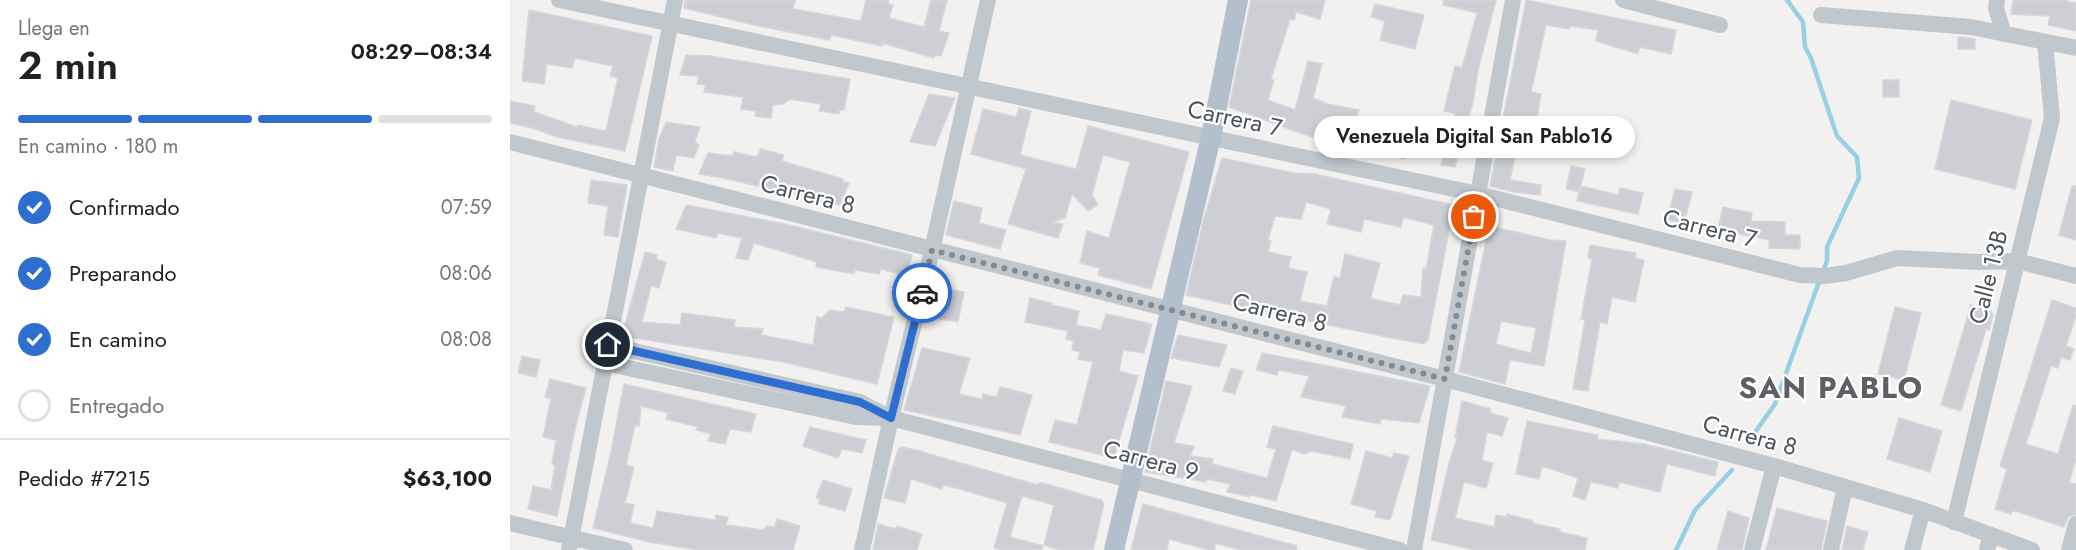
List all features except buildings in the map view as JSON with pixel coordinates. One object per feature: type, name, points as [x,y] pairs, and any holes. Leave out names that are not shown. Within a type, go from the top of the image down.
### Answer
[{"type":"main road","points":[[1114,550],[1211,137],[1238,0]]},
{"type":"street","name":"Carrera 7","points":[[559,0],[1478,194],[1800,276],[1846,273],[1897,258],[1979,262],[2017,261],[2076,276]]},
{"type":"street","points":[[570,544],[675,0]]},
{"type":"street","points":[[862,550],[988,0]]},
{"type":"street","points":[[1414,550],[1513,0]]},
{"type":"street","points":[[1623,0],[1720,25]]},
{"type":"street","points":[[1971,27],[1997,4],[2004,34]]},
{"type":"street","points":[[1821,15],[1971,27],[2076,48]]},
{"type":"street","name":"Calle 13B","points":[[1954,522],[2052,118],[2045,42]]},
{"type":"street","name":"Carrera 8","points":[[510,142],[1445,379],[1774,466],[1923,510],[1954,522],[1989,543],[2032,550]]},
{"type":"street","name":"Carrera 9","points":[[608,345],[860,402],[891,418],[1400,550]]},
{"type":"street","name":"Carrera 9","points":[[605,363],[856,417],[891,418]]},
{"type":"street","points":[[1752,550],[1774,466]]},
{"type":"street","points":[[1831,550],[1845,487]]},
{"type":"street","points":[[1912,550],[1923,510]]},
{"type":"street","points":[[510,523],[570,544],[625,550]]},
{"type":"street","points":[[2069,550],[2076,524]]},
{"type":"waterway","points":[[1787,0],[1803,22],[1805,47],[1811,58],[1837,136],[1857,157],[1859,178],[1827,247],[1827,261],[1823,271]]},
{"type":"waterway","points":[[1751,438],[1775,404],[1820,279]]},
{"type":"waterway","points":[[1676,550],[1695,510],[1732,470]]},
{"type":"way so far","points":[[922,293],[932,250],[1445,379],[1474,217]]},
{"type":"place","name":"Venezuela Digital San Pablo16","points":[[1474,217]]},
{"type":"district","name":"SAN PABLO","points":[[1831,387]]},
{"type":"route","points":[[608,345],[860,402],[891,418],[922,293]]}]
